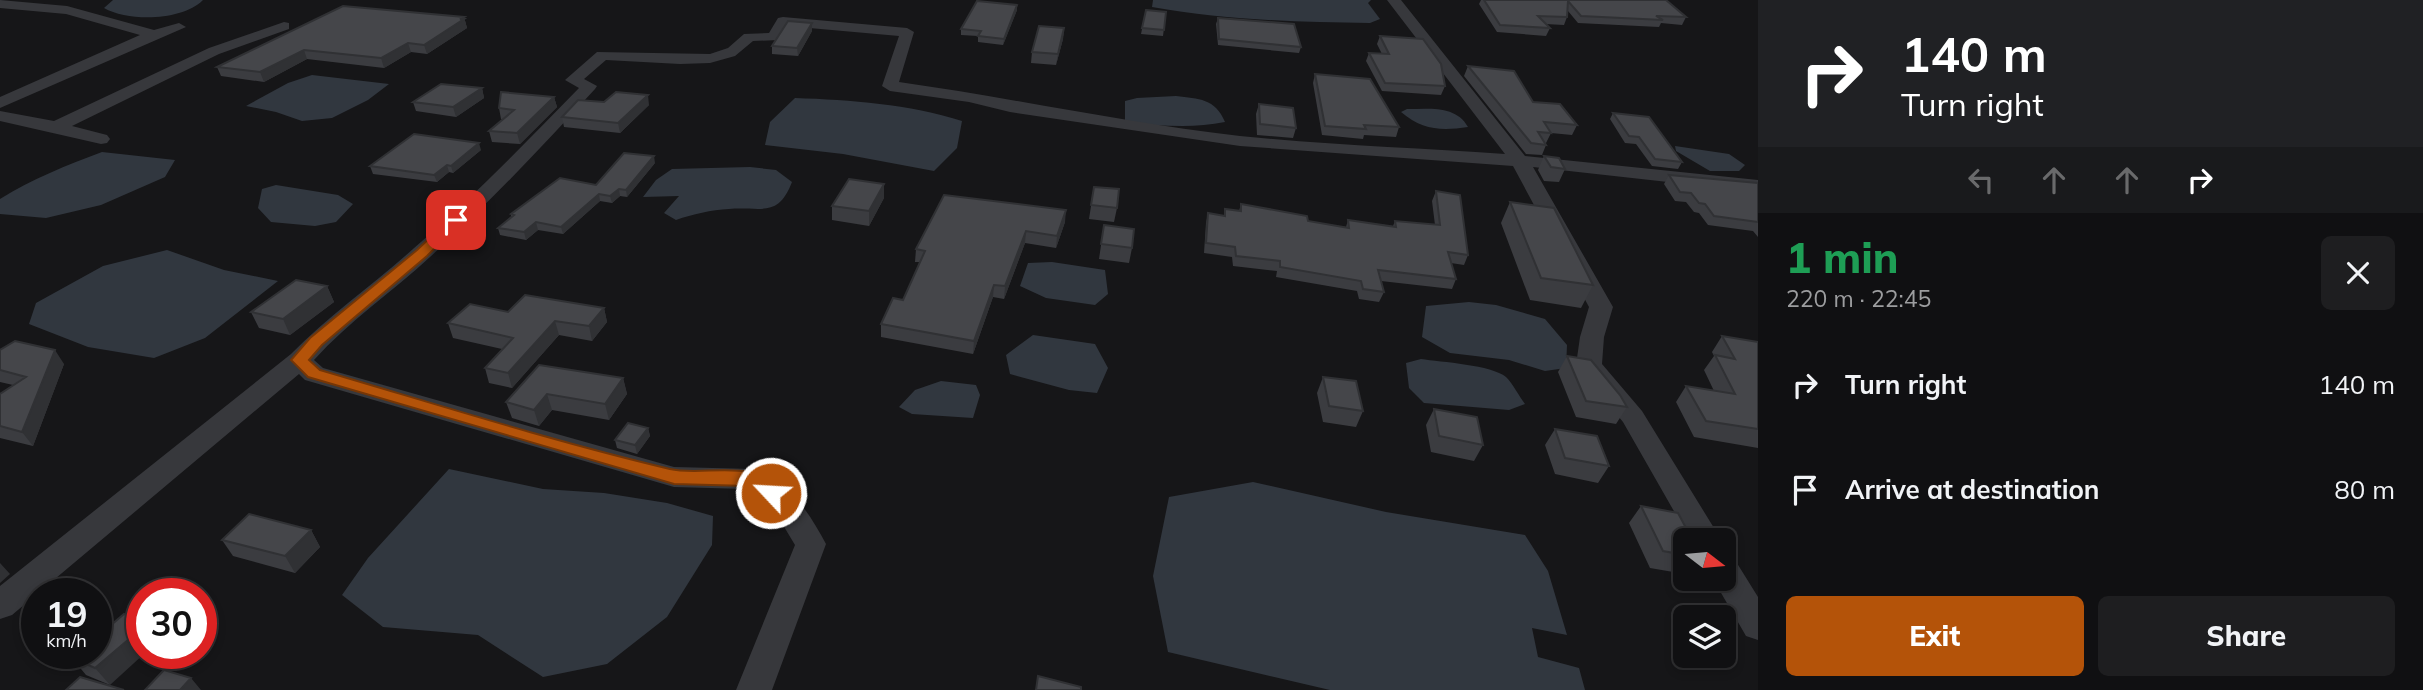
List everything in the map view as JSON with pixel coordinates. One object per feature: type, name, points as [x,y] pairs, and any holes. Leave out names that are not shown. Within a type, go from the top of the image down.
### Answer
[{"type":"street","points":[[1394,0],[1520,161],[1601,307],[1592,337],[1589,365],[1633,417],[1699,528]]},
{"type":"street","points":[[67,10],[87,3]]},
{"type":"street","points":[[0,4],[67,10],[155,34]]},
{"type":"street","points":[[0,605],[300,360],[316,342],[422,253],[523,156],[589,86],[573,80],[602,55],[684,59],[721,57],[740,48],[749,37],[773,37],[783,21],[908,32],[890,86],[969,97],[1036,112],[1240,141],[1520,161],[1758,186]]},
{"type":"street","points":[[56,127],[215,51],[284,26]]},
{"type":"street","points":[[0,103],[155,34],[179,27]]},
{"type":"street","points":[[0,116],[101,139]]},
{"type":"street","points":[[300,360],[314,374],[674,477],[753,479],[788,507],[811,544],[754,690]]},
{"type":"street","points":[[1736,589],[1758,626]]},
{"type":"shaded area","points":[[113,0],[203,0],[182,12],[141,17],[127,16],[104,8]]},
{"type":"shaded area","points":[[1153,0],[1371,0],[1368,3],[1380,19],[1370,23],[1233,18],[1152,7]]},
{"type":"shaded area","points":[[312,75],[389,84],[368,100],[332,118],[302,121],[246,106],[288,83]]},
{"type":"shaded area","points":[[1176,96],[1199,99],[1211,104],[1225,122],[1188,126],[1125,123],[1125,101]]},
{"type":"shaded area","points":[[795,98],[880,104],[962,121],[957,148],[934,171],[843,154],[765,145],[770,122]]},
{"type":"shaded area","points":[[1407,109],[1449,112],[1463,120],[1468,127],[1440,129],[1424,126],[1401,112]]},
{"type":"shaded area","points":[[1675,146],[1729,154],[1745,165],[1739,171],[1710,171],[1676,151]]},
{"type":"shaded area","points":[[102,152],[175,160],[165,177],[101,205],[46,218],[0,214],[0,199],[50,173]]},
{"type":"shaded area","points":[[750,167],[776,170],[792,182],[781,201],[767,208],[716,210],[676,220],[664,213],[679,196],[643,197],[656,180],[672,169]]},
{"type":"shaded area","points":[[276,185],[338,195],[353,204],[336,222],[315,226],[271,222],[258,208],[262,189]]},
{"type":"shaded area","points":[[167,250],[224,270],[278,281],[205,338],[154,358],[88,347],[29,324],[36,303],[103,266]]},
{"type":"shaded area","points":[[1052,262],[1105,270],[1108,294],[1095,305],[1046,298],[1020,286],[1028,263]]},
{"type":"shaded area","points":[[1469,302],[1496,305],[1545,319],[1567,345],[1566,368],[1545,371],[1509,360],[1450,353],[1422,337],[1426,306]]},
{"type":"shaded area","points":[[1033,335],[1095,344],[1108,368],[1097,393],[1069,390],[1010,374],[1006,355]]},
{"type":"shaded area","points":[[1421,359],[1478,367],[1499,373],[1509,380],[1525,404],[1509,410],[1424,403],[1409,388],[1406,363]]},
{"type":"shaded area","points":[[941,381],[976,385],[980,395],[973,418],[912,414],[899,407],[915,390]]},
{"type":"shaded area","points":[[449,469],[543,489],[604,493],[667,503],[713,516],[712,545],[667,617],[607,664],[543,677],[478,635],[383,627],[342,595],[368,558]]},
{"type":"shaded area","points":[[1253,482],[1386,512],[1525,535],[1548,571],[1567,635],[1532,628],[1538,657],[1579,668],[1585,690],[1330,690],[1168,652],[1153,576],[1169,497]]},
{"type":"building","points":[[1484,0],[1666,0],[1686,17],[1656,16],[1663,20],[1581,16],[1568,1],[1567,17],[1538,16],[1550,28],[1500,25]]},
{"type":"building","points":[[977,1],[1017,5],[1004,39],[978,36],[981,31],[961,29]]},
{"type":"building","points":[[343,6],[464,19],[424,45],[408,43],[381,58],[304,50],[260,72],[217,67]]},
{"type":"building","points":[[1146,10],[1166,12],[1164,30],[1142,28]]},
{"type":"building","points":[[1218,18],[1294,24],[1301,47],[1219,39]]},
{"type":"building","points":[[788,21],[812,23],[797,48],[772,46]]},
{"type":"building","points":[[1039,26],[1064,28],[1058,54],[1032,52]]},
{"type":"building","points":[[1380,36],[1423,39],[1441,64],[1445,86],[1385,83],[1369,53],[1389,54]]},
{"type":"building","points":[[1468,66],[1514,71],[1533,102],[1560,104],[1577,125],[1544,122],[1551,133],[1538,132],[1546,145],[1531,143]]},
{"type":"building","points":[[1315,74],[1370,79],[1399,127],[1364,125],[1366,129],[1325,126]]},
{"type":"building","points":[[441,84],[482,88],[453,107],[413,102]]},
{"type":"building","points":[[501,92],[554,97],[517,133],[489,131],[514,110],[499,108]]},
{"type":"building","points":[[616,92],[648,95],[618,123],[562,117],[578,100],[604,102]]},
{"type":"building","points":[[1259,104],[1293,108],[1296,128],[1260,124]]},
{"type":"building","points":[[1613,113],[1649,117],[1682,162],[1655,159],[1639,137],[1629,136]]},
{"type":"building","points":[[414,134],[479,143],[451,166],[447,165],[434,175],[370,166]]},
{"type":"building","points":[[624,153],[654,156],[626,190],[619,189],[610,196],[599,194],[561,227],[536,222],[524,232],[498,228],[514,215],[511,214],[560,178],[596,185]]},
{"type":"building","points":[[1544,156],[1559,158],[1565,169],[1551,167]]},
{"type":"building","points":[[1669,175],[1758,183],[1758,222],[1714,216],[1705,204],[1699,203],[1691,193],[1680,192]]},
{"type":"building","points":[[849,179],[884,184],[869,211],[832,206]]},
{"type":"building","points":[[1094,187],[1119,189],[1117,208],[1091,205]]},
{"type":"building","points":[[1436,191],[1460,195],[1468,255],[1448,252],[1456,279],[1378,270],[1384,292],[1363,289],[1361,281],[1280,267],[1280,261],[1236,256],[1235,247],[1206,243],[1208,213],[1225,216],[1225,209],[1241,211],[1241,204],[1307,216],[1308,221],[1349,228],[1348,220],[1396,227],[1395,221],[1440,225]]},
{"type":"building","points":[[944,195],[1066,210],[1057,236],[1026,231],[1005,286],[994,285],[974,341],[881,324],[893,298],[903,300],[925,251],[916,249]]},
{"type":"building","points":[[1510,202],[1554,208],[1593,285],[1541,278]]},
{"type":"building","points":[[1104,225],[1134,229],[1132,248],[1101,244]]},
{"type":"building","points":[[296,280],[327,286],[283,319],[251,312]]},
{"type":"building","points":[[525,295],[604,308],[589,326],[555,321],[508,373],[485,368],[513,338],[448,323],[470,304],[508,312]]},
{"type":"building","points":[[1722,336],[1758,342],[1758,429],[1706,421],[1686,386],[1735,394],[1715,355],[1735,359]]},
{"type":"building","points":[[15,341],[55,350],[22,432],[0,426],[0,394],[26,377],[0,370],[0,350]]},
{"type":"building","points":[[1567,356],[1591,360],[1627,407],[1586,401]]},
{"type":"building","points":[[539,365],[623,378],[605,404],[547,394],[534,410],[506,402]]},
{"type":"building","points":[[1323,377],[1356,381],[1363,411],[1329,406]]},
{"type":"building","points":[[1434,409],[1477,417],[1483,445],[1439,436]]},
{"type":"building","points":[[628,423],[648,428],[635,445],[615,440]]},
{"type":"building","points":[[1555,429],[1597,436],[1609,466],[1565,458]]},
{"type":"building","points":[[1641,506],[1678,513],[1686,528],[1673,528],[1673,553],[1663,551]]},
{"type":"building","points":[[249,514],[311,530],[285,556],[222,540]]},
{"type":"building","points":[[126,615],[126,642],[112,654],[112,624]]},
{"type":"building","points":[[164,670],[191,678],[180,690],[145,690]]},
{"type":"building","points":[[1038,676],[1081,687],[1081,690],[1036,690]]},
{"type":"building","points":[[80,677],[124,690],[66,690]]},
{"type":"route","points":[[456,220],[422,253],[316,342],[300,360],[314,374],[502,429],[674,477],[753,479],[771,493]]}]
